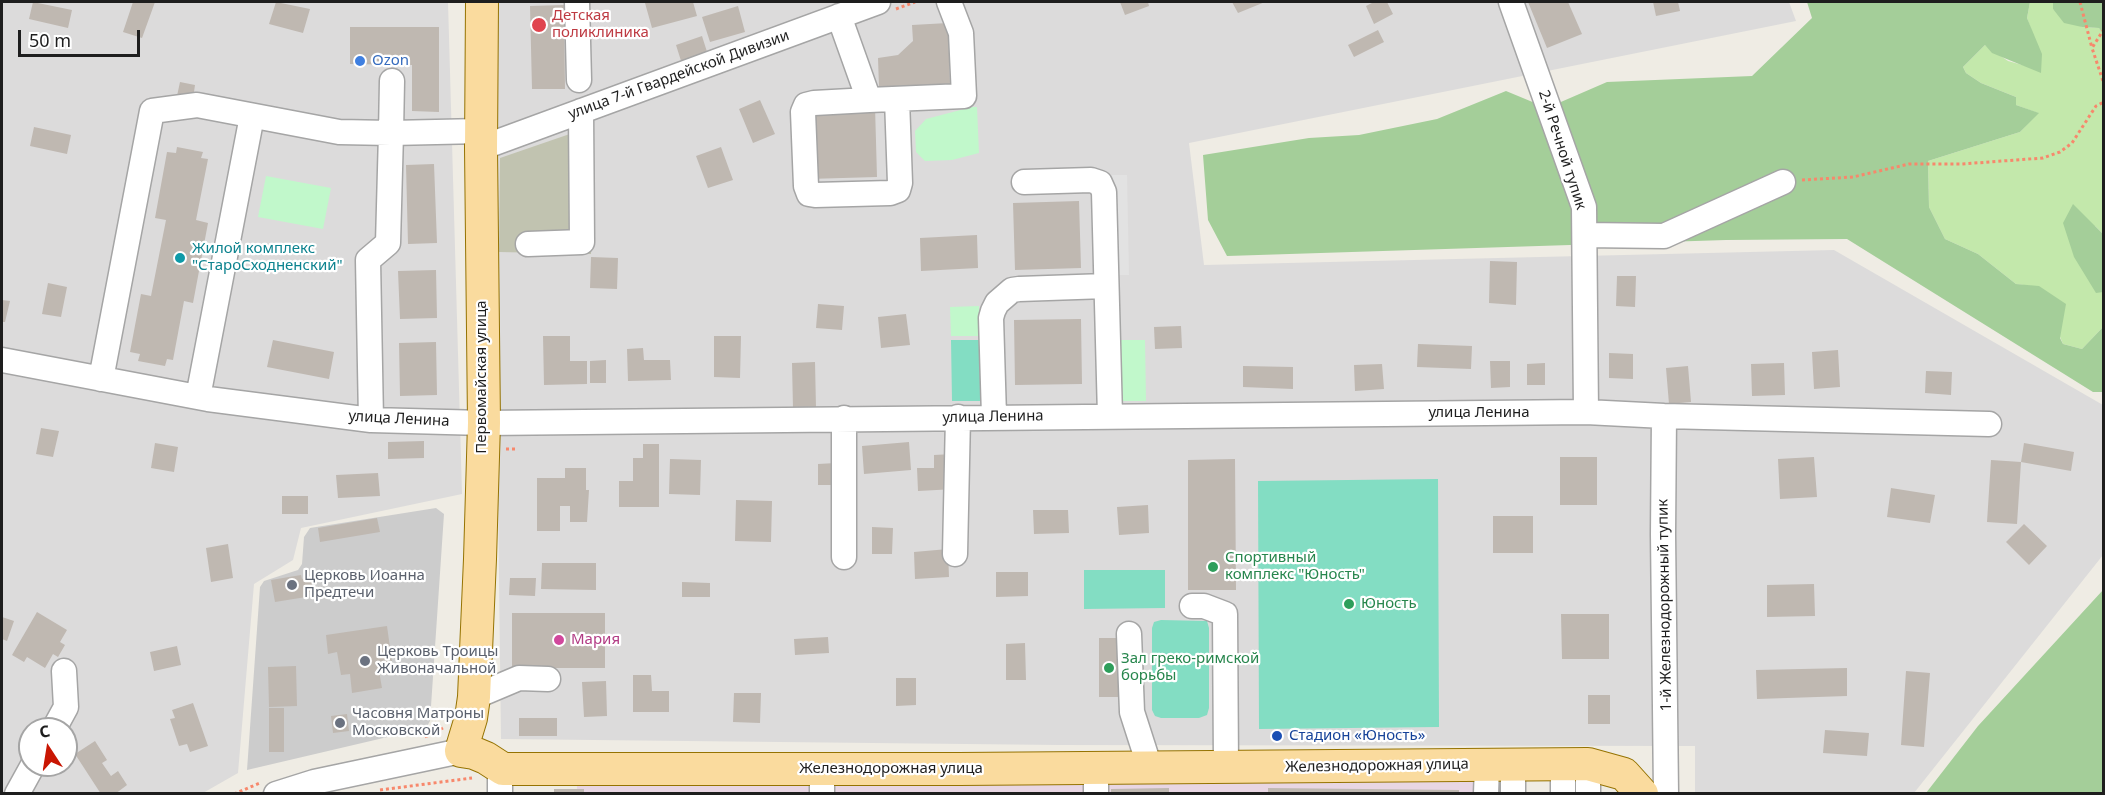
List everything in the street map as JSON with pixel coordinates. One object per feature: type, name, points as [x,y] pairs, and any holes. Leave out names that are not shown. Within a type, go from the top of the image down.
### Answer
[{"type":"main road","name":"Первомайская улица","points":[[453,739],[471,718],[474,697],[484,423],[481,140],[483,2]]},
{"type":"main road","name":"Железнодорожная улица","points":[[453,739],[486,758],[501,780],[1096,781],[1150,768],[1226,767],[1500,779],[1575,779],[1624,774],[1642,794]]},
{"type":"street","points":[[577,2],[579,80]]},
{"type":"street","name":"улица 7-й Гвардейской Дивизии","points":[[100,379],[152,111],[197,105],[339,132],[391,133],[481,140],[581,111],[878,2]]},
{"type":"street","points":[[897,99],[900,183],[898,190],[837,195],[809,194],[806,186],[803,112],[806,105],[814,103],[869,100],[964,96],[962,33],[949,2]]},
{"type":"street","name":"2-й Речной тупик","points":[[1511,2],[1584,207],[1587,412]]},
{"type":"street","points":[[839,16],[869,100]]},
{"type":"street","points":[[371,420],[369,260],[388,243],[392,81]]},
{"type":"street","points":[[528,244],[582,242],[581,111]]},
{"type":"street","points":[[198,397],[252,116]]},
{"type":"street","points":[[1024,182],[1091,180],[1100,183],[1104,192],[1110,416]]},
{"type":"street","points":[[1585,235],[1664,236],[1783,182]]},
{"type":"street","points":[[994,416],[991,318],[998,303],[1012,290],[1106,286]]},
{"type":"street","name":"улица Ленина","points":[[2,360],[198,397],[371,420],[484,423],[994,416],[1587,412],[1989,424]]},
{"type":"street","name":"1-й Железнодорожный тупик","points":[[1664,416],[1666,794]]},
{"type":"street","points":[[955,554],[958,417]]},
{"type":"street","points":[[844,418],[844,556]]},
{"type":"street","points":[[1192,606],[1204,606],[1225,614],[1226,767]]},
{"type":"street","points":[[1129,634],[1132,712],[1150,768]]},
{"type":"street","points":[[61,717],[66,708],[64,671]]},
{"type":"street","points":[[474,697],[519,678],[548,679]]},
{"type":"street","name":"Железнодорожная улица","points":[[269,788],[314,782],[453,739]]},
{"type":"street","points":[[17,794],[26,777]]},
{"type":"path","points":[[2080,2],[2103,84]]},
{"type":"path","points":[[2092,48],[2103,29]]},
{"type":"path","points":[[1783,182],[1853,177],[1909,164],[1962,165],[2043,158],[2060,152],[2072,143],[2096,106],[2103,102]]},
{"type":"path","points":[[424,737],[453,739]]},
{"type":"path","points":[[371,792],[460,779],[501,780]]},
{"type":"path","points":[[234,794],[269,788]]},
{"type":"shaded area","points":[[2,2],[448,2],[462,494],[301,528],[293,560],[254,584],[238,773],[203,793],[2,792]]},
{"type":"shaded area","points":[[492,2],[1789,2],[1796,21],[1189,143],[1204,265],[1834,250],[2103,405],[2103,555],[1914,793],[1695,793],[1695,746],[1059,745],[501,739]]},
{"type":"shaded area","points":[[593,126],[591,254],[499,252],[500,158]]},
{"type":"shaded area","points":[[1112,175],[1127,175],[1129,275],[1114,275]]},
{"type":"shaded area","points":[[436,508],[444,514],[430,721],[426,728],[247,770],[260,587],[264,581],[298,570],[302,564],[304,537],[310,528]]},
{"type":"shaded area","points":[[1480,778],[1479,794],[577,794],[577,784]]},
{"type":"green space","points":[[1807,2],[2030,2],[2027,18],[2042,54],[2041,73],[1992,53],[1985,45],[1963,67],[1966,73],[1981,83],[2016,97],[2016,105],[2039,113],[2020,132],[1928,161],[1929,207],[1945,239],[1978,254],[2016,284],[2039,286],[2066,304],[2060,338],[2063,344],[2082,349],[2103,327],[2103,392],[2093,392],[1847,239],[1726,240],[1227,256],[1208,220],[1203,155],[1309,138],[1359,135],[1437,119],[1506,91],[1547,108],[1607,82],[1752,76],[1812,18]]},
{"type":"green space","points":[[2030,2],[2053,2],[2053,9],[2082,27],[2099,28],[2104,34],[2103,234],[2095,226],[2096,292],[2103,292],[2103,327],[2082,349],[2063,344],[2039,287],[2016,284],[1978,254],[1945,239],[1929,207],[1928,161],[2020,132],[2038,113],[2016,105],[2016,97],[1981,83],[1966,73],[1963,67],[1985,45],[2008,61],[2026,66],[2033,35],[2027,18]]},
{"type":"green space","points":[[2053,2],[2103,2],[2103,34],[2099,28],[2064,23],[2053,9]]},
{"type":"green space","points":[[977,107],[979,153],[952,160],[925,161],[916,152],[915,131],[926,119]]},
{"type":"green space","points":[[266,176],[331,188],[323,229],[258,217]]},
{"type":"green space","points":[[2073,204],[2103,234],[2103,292],[2096,293],[2074,257],[2063,223]]},
{"type":"green space","points":[[979,306],[979,336],[951,336],[950,307]]},
{"type":"green space","points":[[951,340],[980,340],[980,401],[952,401]]},
{"type":"green space","points":[[1117,340],[1145,340],[1146,401],[1118,401]]},
{"type":"green space","name":"Юность","points":[[1438,479],[1439,727],[1259,729],[1258,481]]},
{"type":"green space","points":[[1084,570],[1165,570],[1165,608],[1084,609]]},
{"type":"green space","points":[[2103,590],[2103,793],[1926,793],[1978,726]]},
{"type":"green space","points":[[1161,620],[1207,621],[1209,628],[1209,708],[1207,715],[1199,718],[1161,718],[1155,716],[1152,710],[1152,628],[1154,622]]},
{"type":"building","points":[[33,2],[72,10],[68,28],[29,19]]},
{"type":"building","points":[[133,2],[155,2],[142,38],[123,32]]},
{"type":"building","points":[[276,2],[310,9],[303,33],[269,24]]},
{"type":"building","points":[[693,2],[697,16],[652,28],[645,3]]},
{"type":"building","points":[[1120,2],[1148,2],[1149,6],[1125,15]]},
{"type":"building","points":[[1232,2],[1265,2],[1238,13]]},
{"type":"building","points":[[1374,2],[1387,2],[1393,14],[1374,24],[1366,6]]},
{"type":"building","points":[[1528,2],[1568,2],[1582,34],[1547,48]]},
{"type":"building","points":[[1653,2],[1678,2],[1680,11],[1656,16]]},
{"type":"building","points":[[564,5],[565,89],[532,89],[530,6]]},
{"type":"building","points":[[738,6],[745,32],[710,42],[702,17]]},
{"type":"building","points":[[948,23],[950,84],[879,87],[878,58],[898,55],[913,41],[912,25]]},
{"type":"building","points":[[350,27],[439,27],[439,112],[412,111],[412,65],[350,64]]},
{"type":"building","points":[[1378,30],[1384,42],[1354,57],[1348,45]]},
{"type":"building","points":[[702,36],[708,55],[682,64],[676,45]]},
{"type":"building","points":[[180,82],[195,85],[193,99],[177,96]]},
{"type":"building","points":[[760,100],[775,134],[753,143],[739,109]]},
{"type":"building","points":[[875,106],[877,177],[808,179],[806,109]]},
{"type":"building","points":[[34,127],[71,135],[67,154],[30,146]]},
{"type":"building","name":"Жилой комплекс \"СтароСходненский\"","points":[[177,147],[203,152],[201,158],[208,159],[196,220],[208,223],[193,303],[184,301],[173,360],[167,359],[165,366],[138,361],[140,354],[130,352],[141,294],[151,296],[166,220],[155,218],[167,152],[176,153]]},
{"type":"building","points":[[721,147],[733,180],[708,188],[696,156]]},
{"type":"building","points":[[434,164],[437,243],[408,244],[406,165]]},
{"type":"building","points":[[1079,201],[1081,268],[1015,270],[1013,203]]},
{"type":"building","points":[[977,235],[978,268],[921,271],[920,238]]},
{"type":"building","points":[[591,257],[618,258],[617,289],[590,288]]},
{"type":"building","points":[[1490,261],[1517,262],[1516,305],[1489,303]]},
{"type":"building","points":[[436,270],[437,318],[400,319],[398,271]]},
{"type":"building","points":[[1617,276],[1636,276],[1635,307],[1616,306]]},
{"type":"building","points":[[48,283],[67,287],[61,317],[42,314]]},
{"type":"building","points":[[2,300],[10,301],[5,322],[2,322]]},
{"type":"building","points":[[818,304],[844,306],[842,330],[816,328]]},
{"type":"building","points":[[906,314],[910,345],[881,348],[878,317]]},
{"type":"building","points":[[1081,319],[1082,384],[1015,385],[1014,320]]},
{"type":"building","points":[[1181,326],[1182,348],[1155,349],[1154,327]]},
{"type":"building","points":[[543,336],[570,336],[570,361],[587,361],[587,384],[544,385]]},
{"type":"building","points":[[714,336],[741,336],[740,378],[714,377]]},
{"type":"building","points":[[273,340],[334,352],[329,379],[267,367]]},
{"type":"building","points":[[436,342],[437,395],[400,396],[399,343]]},
{"type":"building","points":[[1418,344],[1472,346],[1471,369],[1417,367]]},
{"type":"building","points":[[643,348],[644,360],[670,360],[671,380],[628,381],[627,349]]},
{"type":"building","points":[[1838,350],[1840,387],[1814,389],[1812,352]]},
{"type":"building","points":[[1609,353],[1633,354],[1633,379],[1609,378]]},
{"type":"building","points":[[606,360],[606,383],[590,383],[590,361]]},
{"type":"building","points":[[1490,361],[1510,361],[1510,387],[1491,388]]},
{"type":"building","points":[[815,362],[816,408],[793,409],[792,363]]},
{"type":"building","points":[[1545,363],[1545,385],[1527,385],[1527,364]]},
{"type":"building","points":[[1784,363],[1785,395],[1752,396],[1751,364]]},
{"type":"building","points":[[1382,364],[1384,389],[1355,391],[1354,365]]},
{"type":"building","points":[[1243,366],[1293,367],[1293,389],[1243,387]]},
{"type":"building","points":[[1688,366],[1691,402],[1669,404],[1666,368]]},
{"type":"building","points":[[1926,371],[1952,372],[1951,395],[1925,393]]},
{"type":"building","points":[[41,428],[59,431],[53,457],[36,454]]},
{"type":"building","points":[[424,441],[424,458],[388,459],[388,442]]},
{"type":"building","points":[[909,442],[911,470],[864,474],[862,446]]},
{"type":"building","points":[[155,443],[178,447],[174,472],[151,468]]},
{"type":"building","points":[[2024,443],[2074,452],[2071,471],[2021,462]]},
{"type":"building","points":[[643,444],[659,444],[659,507],[619,507],[619,481],[633,481],[633,458],[643,458]]},
{"type":"building","points":[[953,454],[955,489],[918,491],[917,468],[934,468],[934,455]]},
{"type":"building","points":[[1560,457],[1597,457],[1597,505],[1560,505]]},
{"type":"building","points":[[1814,457],[1817,497],[1780,499],[1778,459]]},
{"type":"building","points":[[670,459],[701,460],[700,495],[669,494]]},
{"type":"building","points":[[1235,459],[1236,590],[1188,590],[1188,460]]},
{"type":"building","points":[[1991,460],[2021,462],[2017,524],[1987,522]]},
{"type":"building","points":[[836,463],[836,485],[818,485],[818,464]]},
{"type":"building","points":[[565,468],[586,468],[586,490],[589,490],[587,522],[570,522],[570,506],[560,506],[560,531],[537,531],[537,478],[565,478]]},
{"type":"building","points":[[378,473],[380,496],[338,498],[336,475]]},
{"type":"building","points":[[1891,488],[1935,495],[1930,523],[1887,517]]},
{"type":"building","points":[[282,496],[308,496],[308,514],[282,514]]},
{"type":"building","points":[[736,500],[772,501],[771,542],[735,541]]},
{"type":"building","points":[[1148,505],[1149,533],[1119,535],[1117,507]]},
{"type":"building","points":[[1033,510],[1068,510],[1069,533],[1034,534]]},
{"type":"building","points":[[1493,516],[1533,516],[1533,553],[1493,553]]},
{"type":"building","points":[[377,518],[380,532],[320,542],[318,528]]},
{"type":"building","points":[[2024,524],[2047,546],[2029,565],[2006,542]]},
{"type":"building","points":[[872,527],[893,528],[892,554],[872,554]]},
{"type":"building","points":[[228,544],[233,578],[211,582],[206,548]]},
{"type":"building","points":[[948,549],[949,577],[915,579],[914,552]]},
{"type":"building","points":[[542,563],[596,563],[596,590],[541,589]]},
{"type":"building","points":[[996,572],[1028,572],[1028,596],[996,597]]},
{"type":"building","name":"Церковь Иоанна Предтечи","points":[[301,575],[302,579],[311,577],[313,591],[305,593],[306,597],[275,602],[271,580]]},
{"type":"building","points":[[510,578],[536,578],[535,596],[509,595]]},
{"type":"building","points":[[682,582],[710,583],[710,597],[682,597]]},
{"type":"building","points":[[1814,584],[1815,616],[1767,617],[1767,585]]},
{"type":"building","points":[[37,612],[67,630],[60,642],[65,645],[58,657],[53,654],[45,668],[27,657],[24,662],[12,655]]},
{"type":"building","name":"Мария","points":[[512,613],[605,613],[605,668],[512,668]]},
{"type":"building","points":[[1561,614],[1609,614],[1609,659],[1562,659]]},
{"type":"building","points":[[2,617],[14,621],[7,641],[2,639]]},
{"type":"building","name":"Церковь Троицы Живоначальной","points":[[387,626],[393,669],[379,671],[382,688],[352,693],[350,674],[341,675],[337,652],[328,654],[326,635]]},
{"type":"building","points":[[828,637],[829,653],[795,655],[794,639]]},
{"type":"building","name":"Зал греко-римской борьбы","points":[[1099,638],[1119,638],[1120,697],[1099,697]]},
{"type":"building","points":[[1025,643],[1026,680],[1006,680],[1006,644]]},
{"type":"building","points":[[177,646],[181,665],[154,671],[150,652]]},
{"type":"building","points":[[296,666],[297,706],[269,707],[268,667]]},
{"type":"building","points":[[1847,668],[1847,696],[1757,699],[1756,670]]},
{"type":"building","points":[[1906,671],[1930,673],[1924,747],[1901,745]]},
{"type":"building","points":[[633,675],[651,675],[652,691],[669,691],[669,712],[633,712]]},
{"type":"building","points":[[896,678],[916,678],[916,705],[896,706]]},
{"type":"building","points":[[606,681],[607,716],[584,717],[582,682]]},
{"type":"building","points":[[734,693],[761,693],[760,723],[733,722]]},
{"type":"building","points":[[1588,695],[1610,695],[1610,724],[1588,724]]},
{"type":"building","points":[[193,703],[208,746],[190,752],[187,744],[179,746],[170,719],[175,718],[172,710]]},
{"type":"building","points":[[269,708],[284,708],[284,752],[269,752]]},
{"type":"building","name":"Часовня Матроны Московской","points":[[347,714],[349,731],[333,733],[331,716]]},
{"type":"building","points":[[519,718],[557,718],[557,736],[519,736]]},
{"type":"building","points":[[1825,730],[1869,733],[1867,756],[1823,753]]},
{"type":"building","points":[[95,741],[107,760],[102,763],[111,776],[118,771],[127,785],[115,794],[101,794],[78,759],[78,752]]},
{"type":"building","points":[[1169,788],[1169,794],[1111,794],[1111,789]]},
{"type":"building","points":[[1268,788],[1459,790],[1459,794],[1268,794]]},
{"type":"building","points":[[554,789],[584,789],[584,794],[554,794]]},
{"type":"place","name":"Детская поликлиника","points":[[539,25]]},
{"type":"place","name":"Ozon","points":[[360,61]]},
{"type":"place","name":"Жилой комплекс \"СтароСходненский\"","points":[[180,258]]},
{"type":"place","name":"Спортивный комплекс \"Юность\"","points":[[1213,567]]},
{"type":"place","name":"Церковь Иоанна Предтечи","points":[[292,585]]},
{"type":"place","name":"Юность","points":[[1349,604]]},
{"type":"place","name":"Мария","points":[[559,640]]},
{"type":"place","name":"Церковь Троицы Живоначальной","points":[[365,661]]},
{"type":"place","name":"Зал греко-римской борьбы","points":[[1109,668]]},
{"type":"place","name":"Часовня Матроны Московской","points":[[340,723]]},
{"type":"place","name":"Стадион «Юность»","points":[[1277,736]]}]
